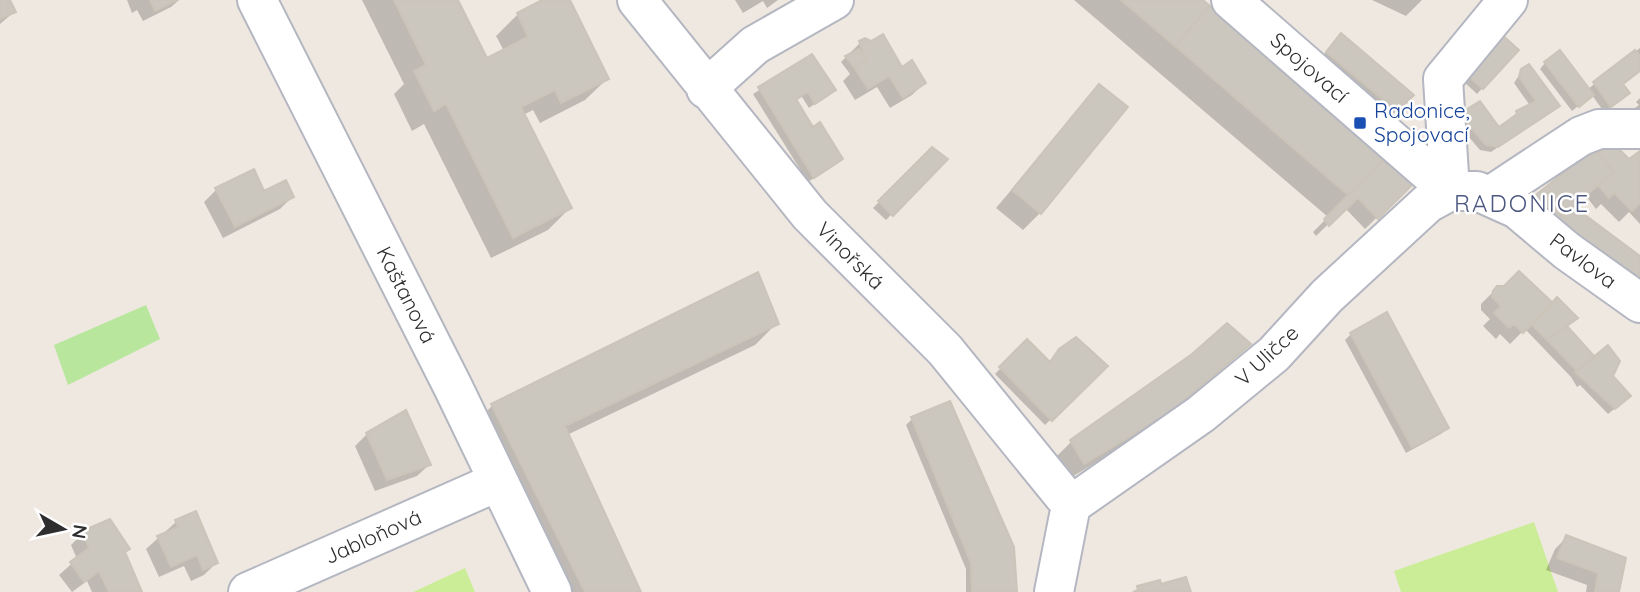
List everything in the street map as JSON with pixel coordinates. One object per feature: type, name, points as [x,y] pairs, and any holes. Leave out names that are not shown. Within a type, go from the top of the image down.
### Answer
[{"type":"street","name":"Kaštanová","points":[[257,0],[552,592]]},
{"type":"street","name":"Vinořská","points":[[637,0],[810,215],[945,350],[1071,505]]},
{"type":"street","points":[[706,89],[755,46],[834,0]]},
{"type":"street","name":"Spojovací","points":[[1231,0],[1450,191]]},
{"type":"street","points":[[1450,191],[1443,79],[1508,0]]},
{"type":"street","points":[[1490,196],[1580,135],[1599,129],[1640,129]]},
{"type":"street","name":"Pavlova","points":[[1450,191],[1477,191],[1517,209],[1567,251],[1640,303]]},
{"type":"street","name":"V Uličce","points":[[1071,505],[1201,414],[1264,363],[1327,296],[1428,203],[1450,191]]},
{"type":"street","name":"Jabloňová","points":[[248,592],[497,482]]},
{"type":"street","points":[[1054,592],[1071,505]]},
{"type":"street","points":[[1071,505],[1082,592]]},
{"type":"green space","points":[[146,305],[160,339],[68,385],[54,345]]},
{"type":"green space","points":[[1534,522],[1558,592],[1401,592],[1394,571]]},
{"type":"green space","points":[[465,568],[475,592],[413,592]]},
{"type":"building","points":[[0,0],[10,0],[16,12],[0,19]]},
{"type":"building","points":[[150,0],[177,0],[155,11]]},
{"type":"building","points":[[394,0],[458,0],[487,58],[528,37],[517,13],[542,0],[570,0],[609,79],[561,103],[555,90],[521,107],[572,208],[513,238],[446,104],[434,111],[414,71],[426,65]]},
{"type":"building","points":[[1121,0],[1203,0],[1210,6],[1175,46]]},
{"type":"building","points":[[1210,6],[1389,154],[1348,195],[1175,46]]},
{"type":"building","points":[[1341,33],[1414,95],[1401,108],[1393,108],[1326,52]]},
{"type":"building","points":[[883,34],[902,67],[912,60],[926,83],[903,98],[889,76],[868,89],[854,67],[866,60],[859,41],[865,38],[871,41]]},
{"type":"building","points":[[1501,34],[1519,50],[1483,89],[1466,74]]},
{"type":"building","points":[[859,49],[866,60],[854,67],[845,56]]},
{"type":"building","points":[[1560,50],[1594,95],[1579,107],[1544,62]]},
{"type":"building","points":[[1635,50],[1640,56],[1640,71],[1623,84],[1630,93],[1611,107],[1593,82]]},
{"type":"building","points":[[812,54],[836,90],[815,104],[808,92],[796,99],[813,127],[820,122],[843,159],[814,178],[758,87]]},
{"type":"building","points":[[1529,64],[1560,106],[1498,147],[1486,145],[1459,114],[1480,101],[1499,127],[1517,114],[1516,111],[1536,101],[1519,77],[1521,69]]},
{"type":"building","points":[[1099,84],[1128,107],[1041,214],[1012,190]]},
{"type":"building","points":[[1616,146],[1629,159],[1640,151],[1640,203],[1632,211],[1614,193],[1609,198],[1598,185],[1614,172],[1594,148]]},
{"type":"building","points":[[932,147],[948,159],[893,216],[878,201]]},
{"type":"building","points":[[1594,148],[1614,172],[1554,222],[1532,198]]},
{"type":"building","points":[[1389,154],[1416,181],[1378,219],[1358,198],[1329,226],[1324,219]]},
{"type":"building","points":[[254,169],[264,191],[286,180],[294,197],[235,227],[215,188]]},
{"type":"building","points":[[1573,206],[1640,256],[1640,284],[1554,222]]},
{"type":"building","points":[[1519,271],[1553,303],[1523,333],[1514,324],[1509,328],[1494,313],[1501,306],[1492,297],[1497,286],[1504,286]]},
{"type":"building","points":[[758,272],[779,324],[565,426],[641,592],[585,592],[491,404]]},
{"type":"building","points":[[1557,297],[1578,318],[1547,340],[1532,325]]},
{"type":"building","points":[[1387,312],[1449,428],[1412,448],[1350,333]]},
{"type":"building","points":[[1227,323],[1251,344],[1169,413],[1084,464],[1070,440],[1192,354]]},
{"type":"building","points":[[1567,326],[1595,357],[1577,371],[1547,340]]},
{"type":"building","points":[[1076,337],[1108,366],[1052,421],[999,367],[1027,339],[1050,362],[1059,349]]},
{"type":"building","points":[[1608,345],[1620,361],[1613,376],[1631,396],[1615,409],[1575,372]]},
{"type":"building","points":[[950,401],[1014,547],[1017,592],[972,592],[971,563],[911,417]]},
{"type":"building","points":[[406,410],[431,465],[387,480],[366,433]]},
{"type":"building","points":[[196,511],[218,563],[203,570],[197,555],[171,567],[157,536],[178,527],[175,520]]},
{"type":"building","points":[[110,519],[130,549],[125,552],[142,592],[109,592],[99,571],[84,582],[70,562],[89,548],[82,531]]},
{"type":"building","points":[[1566,535],[1626,558],[1619,592],[1595,592],[1598,573],[1557,558]]},
{"type":"building","points":[[1186,577],[1191,592],[1133,592],[1138,590],[1137,586],[1160,580],[1161,584]]},
{"type":"place","name":"Radonice, Spojovací","points":[[1360,123]]},
{"type":"district","name":"RADONICE","points":[[1522,204]]}]
